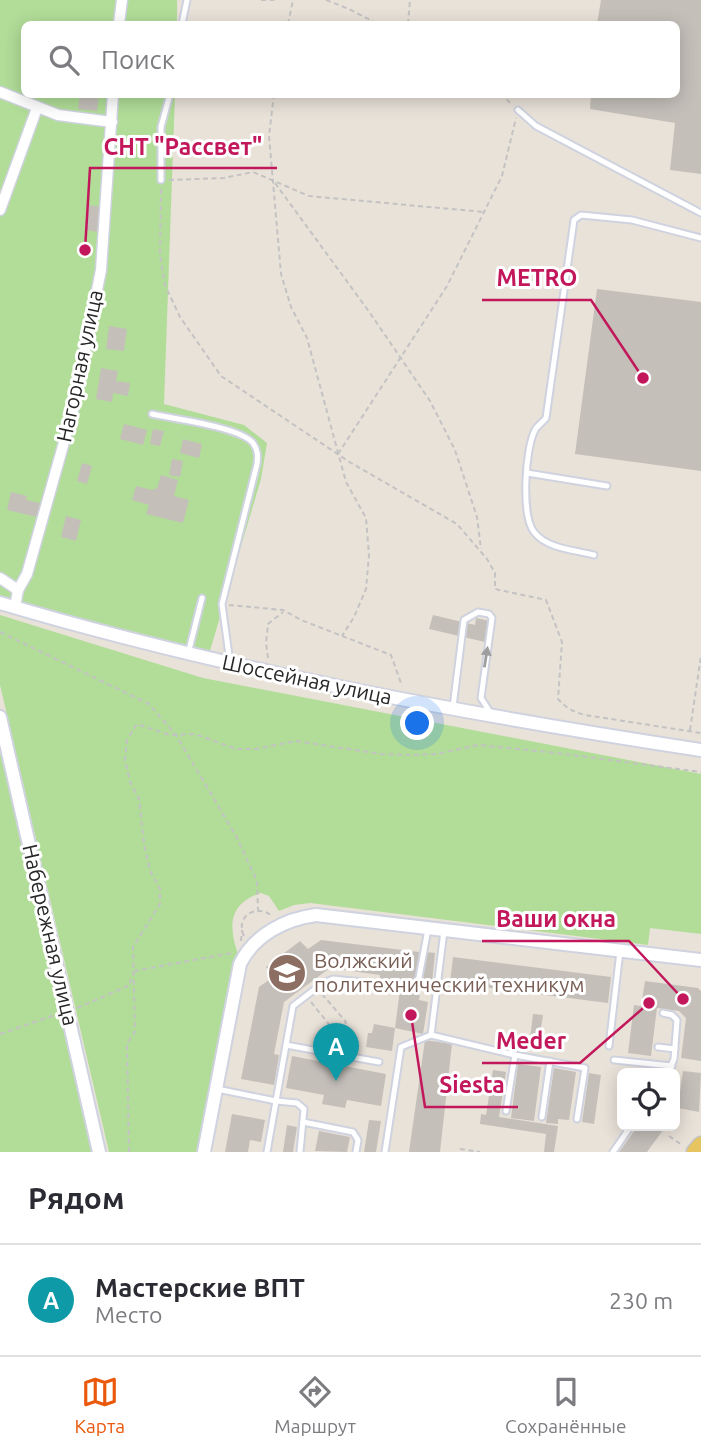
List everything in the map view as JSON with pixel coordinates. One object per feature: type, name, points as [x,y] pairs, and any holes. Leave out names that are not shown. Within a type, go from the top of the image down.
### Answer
[{"type":"main road","points":[[695,1152],[701,1145]]},
{"type":"street","points":[[119,21],[122,0]]},
{"type":"street","points":[[0,92],[58,115],[112,122]]},
{"type":"street","name":"Нагорная улица","points":[[15,607],[18,590],[27,574],[81,376],[101,270],[113,98]]},
{"type":"street","points":[[0,209],[37,108]]},
{"type":"street","points":[[0,578],[18,590]]},
{"type":"street","name":"Шоссейная улица","points":[[0,603],[188,654],[271,673],[494,718],[701,750]]},
{"type":"street","name":"Набережная улица","points":[[0,717],[99,1152]]},
{"type":"street","points":[[204,1152],[240,964],[247,950],[269,932],[294,918],[316,915],[664,956],[681,953],[701,957]]},
{"type":"lane","points":[[183,21],[187,0]]},
{"type":"lane","points":[[161,180],[161,127],[169,98]]},
{"type":"lane","points":[[519,110],[536,127],[701,213]]},
{"type":"lane","points":[[594,555],[552,545],[533,531],[527,512],[527,473],[535,429],[546,418],[574,220],[581,215],[632,220],[701,238]]},
{"type":"lane","points":[[152,414],[240,433],[252,442],[258,453],[222,604],[230,663]]},
{"type":"lane","points":[[527,473],[607,486]]},
{"type":"lane","points":[[188,654],[202,598]]},
{"type":"lane","points":[[453,709],[464,620],[473,614],[483,613],[492,618],[481,698],[494,718]]},
{"type":"lane","points":[[267,1152],[293,1006],[317,987],[333,979],[417,988],[428,929]]},
{"type":"lane","points":[[431,1035],[444,931]]},
{"type":"lane","points":[[609,1046],[620,951]]},
{"type":"lane","points":[[614,1060],[672,1066],[677,1020],[672,1015],[663,1013]]},
{"type":"lane","points":[[385,1152],[401,1047],[431,1035],[584,1068],[577,1119]]},
{"type":"lane","points":[[286,1045],[379,1062]]},
{"type":"lane","points":[[657,1047],[675,1049]]},
{"type":"lane","points":[[506,1111],[515,1055]]},
{"type":"lane","points":[[542,1118],[550,1061]]},
{"type":"lane","points":[[216,1089],[302,1105],[304,1114],[300,1152]]},
{"type":"lane","points":[[303,1122],[353,1132],[358,1140],[356,1152]]},
{"type":"lane","points":[[613,1152],[628,1131]]},
{"type":"path","points":[[261,0],[276,0]]},
{"type":"path","points":[[289,21],[293,0]]},
{"type":"path","points":[[326,0],[372,21]]},
{"type":"path","points":[[408,21],[410,0]]},
{"type":"path","points":[[274,98],[270,135],[281,274],[291,307],[307,338],[346,482],[366,518],[369,555],[366,589],[342,636]]},
{"type":"path","points":[[338,454],[447,286],[502,176],[519,110],[505,98]]},
{"type":"path","points":[[484,212],[309,196],[253,172],[224,178],[161,180],[160,255],[165,285],[180,317],[221,376],[338,454],[457,524],[481,551],[495,573],[495,589],[546,600],[562,642],[558,699],[564,706],[575,713],[701,733]]},
{"type":"path","points":[[274,183],[430,401],[455,450],[477,517],[481,551]]},
{"type":"path","points":[[222,604],[285,611],[391,655],[406,701]]},
{"type":"path","points":[[271,673],[266,643],[268,624],[285,611]]},
{"type":"path","points":[[0,632],[149,704],[176,735],[241,847],[257,881],[258,910]]},
{"type":"path","points":[[690,731],[701,656]]},
{"type":"path","points":[[130,1152],[127,1043],[135,1032],[133,947],[160,904],[160,889],[150,871],[144,844],[139,799],[130,782],[125,760],[127,740],[137,724],[176,735],[195,734],[236,750],[266,748],[296,741],[381,754],[411,755],[437,754],[478,745],[701,772]]},
{"type":"path","points":[[241,946],[246,915],[258,910],[272,916]]},
{"type":"path","points":[[242,930],[246,937]]},
{"type":"path","points":[[132,971],[232,953]]},
{"type":"path","points":[[0,1034],[67,1011],[130,985],[132,971]]},
{"type":"path","points":[[317,987],[346,1022],[338,1037],[337,1054]]},
{"type":"path","points":[[306,996],[338,1037]]},
{"type":"path","points":[[669,1136],[675,1140]]},
{"type":"path","points":[[460,1149],[480,1152]]},
{"type":"green space","points":[[0,0],[177,0],[177,21],[21,21],[21,98],[175,98],[164,404],[244,425],[267,443],[261,479],[209,654],[0,598]]},
{"type":"green space","points":[[0,615],[203,678],[701,774],[701,934],[650,928],[648,945],[310,903],[279,911],[269,896],[261,893],[250,897],[237,909],[232,925],[238,954],[198,1152],[109,1152],[0,685]]},
{"type":"green space","points":[[0,742],[6,767],[92,1152],[0,1152]]},
{"type":"building","points":[[601,0],[701,0],[701,174],[670,170],[675,123],[590,109],[591,98],[680,98],[680,21],[598,21]]},
{"type":"building","points":[[79,98],[99,98],[97,111],[78,109]]},
{"type":"building","points":[[88,205],[102,207],[99,232],[85,230]]},
{"type":"building","points":[[597,289],[701,302],[701,471],[575,454]]},
{"type":"building","points":[[109,326],[127,329],[124,351],[106,349]]},
{"type":"building","points":[[101,368],[118,371],[116,381],[130,383],[128,396],[113,393],[112,402],[96,399]]},
{"type":"building","points":[[124,424],[147,430],[143,445],[120,439]]},
{"type":"building","points":[[153,429],[164,431],[160,446],[150,444]]},
{"type":"building","points":[[183,439],[202,444],[199,458],[180,453]]},
{"type":"building","points":[[172,459],[183,461],[180,477],[169,475]]},
{"type":"building","points":[[82,463],[92,466],[87,484],[77,481]]},
{"type":"building","points":[[161,475],[178,480],[174,496],[189,500],[183,523],[146,514],[149,505],[132,500],[136,486],[152,490],[157,488]]},
{"type":"building","points":[[11,492],[27,496],[26,500],[40,503],[37,517],[7,510]]},
{"type":"building","points":[[66,516],[81,520],[76,541],[61,537]]},
{"type":"building","points":[[433,615],[475,625],[476,618],[490,621],[485,642],[429,629]]},
{"type":"building","points":[[321,940],[419,952],[415,985],[380,980],[380,975],[330,968],[284,1002],[274,1054],[279,1055],[274,1085],[241,1079],[259,987],[273,977],[266,967],[300,941],[308,949]]},
{"type":"building","points":[[426,952],[435,953],[432,982],[423,981]]},
{"type":"building","points":[[453,957],[611,977],[608,1003],[450,983]]},
{"type":"building","points":[[645,981],[698,988],[701,991],[701,1061],[681,1058],[686,1018],[679,1011],[657,1008],[651,1056],[628,1053],[634,1005],[641,1006]]},
{"type":"building","points":[[400,990],[420,993],[419,1000],[428,1002],[423,1034],[395,1028]]},
{"type":"building","points":[[533,1014],[543,1015],[538,1049],[529,1047]]},
{"type":"building","points":[[374,1024],[395,1028],[392,1051],[366,1047],[368,1033],[372,1033]]},
{"type":"building","points":[[425,1040],[452,1044],[440,1152],[409,1152]]},
{"type":"building","points":[[292,1056],[386,1074],[381,1106],[347,1100],[345,1108],[322,1104],[324,1095],[286,1088]]},
{"type":"building","points":[[518,1064],[541,1067],[534,1121],[511,1118]]},
{"type":"building","points":[[554,1068],[576,1072],[569,1120],[558,1119],[558,1124],[546,1123]]},
{"type":"building","points":[[493,1070],[506,1072],[499,1117],[558,1126],[554,1152],[544,1152],[546,1134],[480,1124],[481,1114],[486,1115]]},
{"type":"building","points":[[683,1071],[701,1073],[699,1112],[680,1108]]},
{"type":"building","points":[[589,1073],[601,1075],[594,1124],[582,1122]]},
{"type":"building","points":[[232,1114],[265,1120],[261,1142],[250,1140],[248,1152],[225,1152]]},
{"type":"building","points":[[369,1120],[381,1121],[376,1152],[364,1152]]},
{"type":"building","points":[[287,1125],[297,1127],[293,1152],[283,1152]]},
{"type":"building","points":[[319,1131],[350,1137],[347,1152],[315,1151]]},
{"type":"building","points":[[634,1131],[662,1131],[647,1152],[619,1152]]},
{"type":"place","name":"СНТ \"Рассвет\"","points":[[85,250]]},
{"type":"place","name":"METRO","points":[[643,378]]},
{"type":"place","name":"Волжский политехнический техникум","points":[[287,973]]},
{"type":"place","name":"Ваши окна","points":[[683,999]]},
{"type":"place","name":"Meder","points":[[649,1003]]},
{"type":"place","name":"Siesta","points":[[411,1015]]},
{"type":"place","name":"Мастерские ВПТ","points":[[336,1081]]}]
